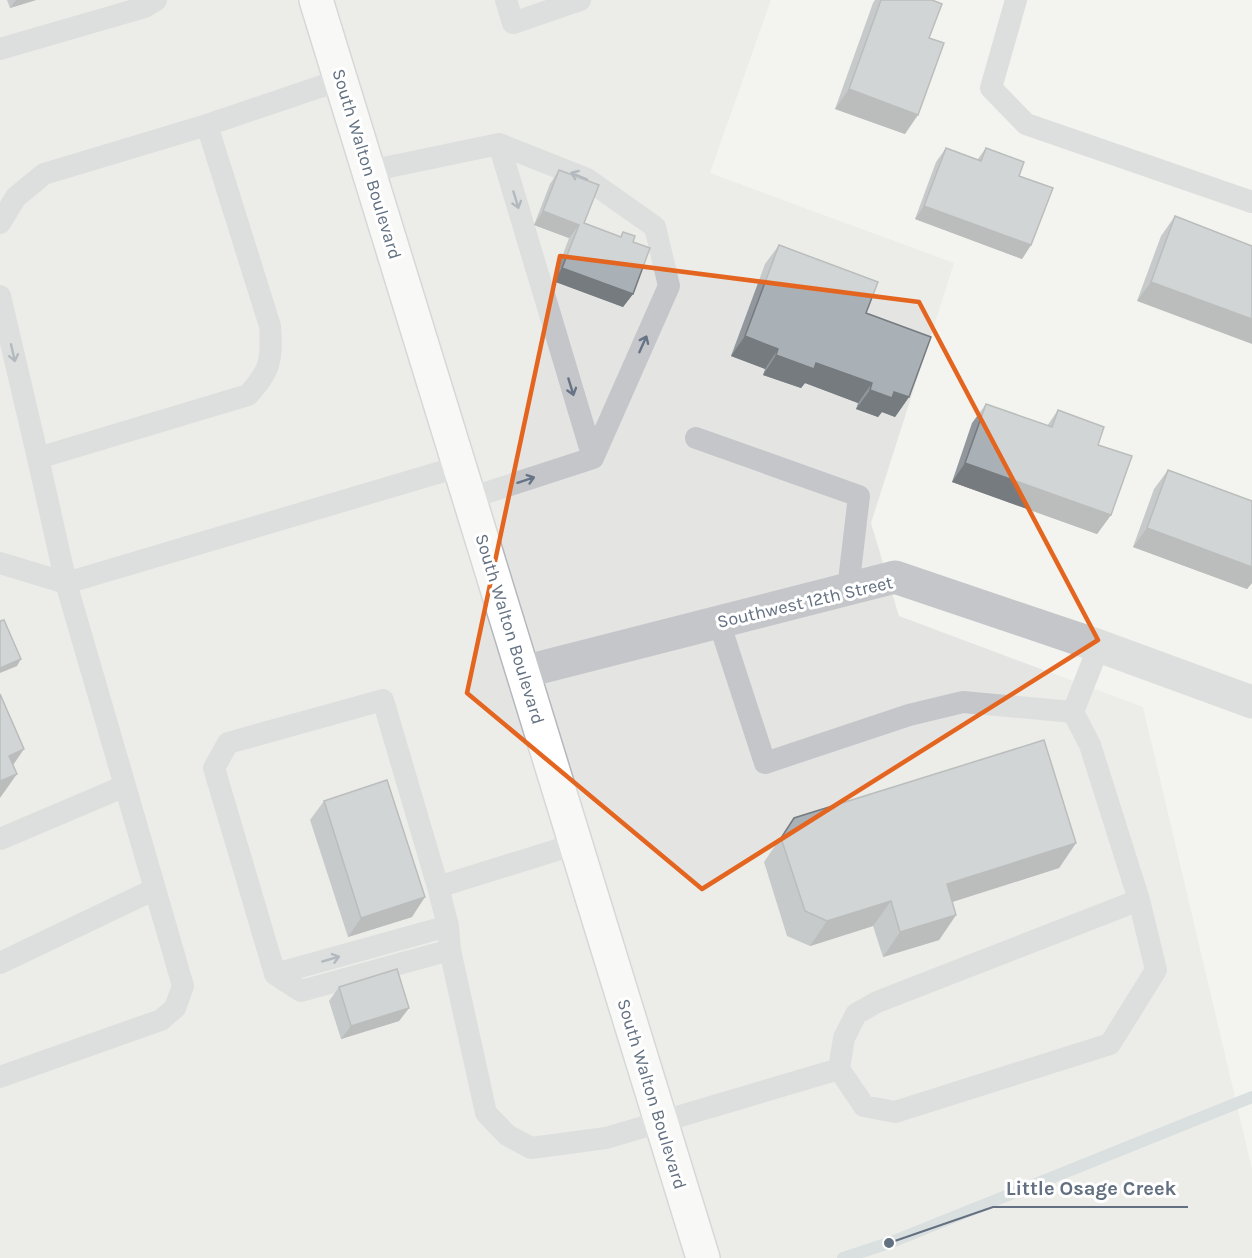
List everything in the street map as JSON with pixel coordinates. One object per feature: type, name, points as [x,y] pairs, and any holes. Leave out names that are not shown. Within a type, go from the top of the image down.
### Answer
[{"type":"main road","name":"South Walton Boulevard","points":[[316,0],[703,1258]]},
{"type":"street","name":"Southwest 12th Street","points":[[523,672],[895,577],[1099,646],[1252,702]]},
{"type":"lane","points":[[0,49],[145,7],[156,0]]},
{"type":"lane","points":[[506,0],[513,22],[580,0]]},
{"type":"lane","points":[[1016,0],[991,88],[1026,124],[1252,202]]},
{"type":"lane","points":[[0,224],[16,197],[44,174],[207,125],[340,80]]},
{"type":"lane","points":[[38,458],[248,395],[264,378],[272,355],[270,326],[207,125]]},
{"type":"lane","points":[[499,144],[593,458]]},
{"type":"lane","points":[[369,171],[499,144],[587,179],[655,227],[669,286],[593,458],[470,498]]},
{"type":"lane","points":[[0,296],[66,583],[183,986],[175,1008],[161,1020],[0,1077]]},
{"type":"lane","points":[[696,438],[859,496],[848,589]]},
{"type":"lane","points":[[0,563],[66,583],[461,466]]},
{"type":"lane","points":[[718,622],[765,763],[909,715],[963,702],[1073,712]]},
{"type":"lane","points":[[1099,646],[1073,712],[1090,745],[1139,900],[1156,970],[1110,1044],[895,1112],[864,1106],[839,1069],[844,1038],[856,1014],[866,1008],[1139,900]]},
{"type":"lane","points":[[450,950],[301,991],[275,974],[214,768],[228,743],[383,700],[448,926],[450,950],[486,1113],[507,1135],[531,1148],[606,1138],[839,1069]]},
{"type":"lane","points":[[0,839],[125,786]]},
{"type":"lane","points":[[438,887],[576,844]]},
{"type":"lane","points":[[0,963],[155,889]]},
{"type":"lane","points":[[275,974],[448,926]]},
{"type":"highlighted area","points":[[560,256],[919,302],[1098,640],[702,889],[467,693]]},
{"type":"shaded area","points":[[0,0],[771,0],[710,173],[954,263],[871,523],[899,616],[1143,707],[1252,1169],[1252,1258],[0,1258]]},
{"type":"building","points":[[881,0],[932,0],[942,4],[929,38],[944,43],[918,115],[849,89]]},
{"type":"building","points":[[946,148],[981,161],[986,148],[1024,162],[1019,176],[1053,188],[1031,245],[924,206]]},
{"type":"building","points":[[559,170],[599,185],[584,223],[621,237],[623,232],[635,236],[633,242],[650,248],[633,294],[562,268],[579,225],[543,211]]},
{"type":"building","points":[[1175,216],[1252,246],[1252,319],[1151,282]]},
{"type":"building","points":[[779,245],[878,282],[866,313],[931,337],[909,397],[894,392],[892,398],[870,390],[872,383],[816,363],[814,369],[776,355],[778,349],[745,336]]},
{"type":"building","points":[[986,404],[1052,427],[1058,410],[1104,427],[1098,445],[1132,456],[1111,515],[965,463]]},
{"type":"building","points":[[1168,470],[1252,501],[1252,567],[1147,528]]},
{"type":"building","points":[[4,620],[21,659],[0,668],[0,621]]},
{"type":"building","points":[[0,694],[24,749],[9,756],[17,774],[0,781]]},
{"type":"building","points":[[1044,740],[1076,843],[947,884],[956,915],[900,932],[891,901],[827,921],[805,911],[781,838],[794,818]]},
{"type":"building","points":[[387,780],[425,897],[361,918],[324,801]]},
{"type":"building","points":[[397,969],[409,1008],[351,1026],[339,987]]},
{"type":"waterway","points":[[843,1258],[889,1243],[1252,1097]]},
{"type":"place","name":"Little Osage Creek","points":[[889,1243]]}]
